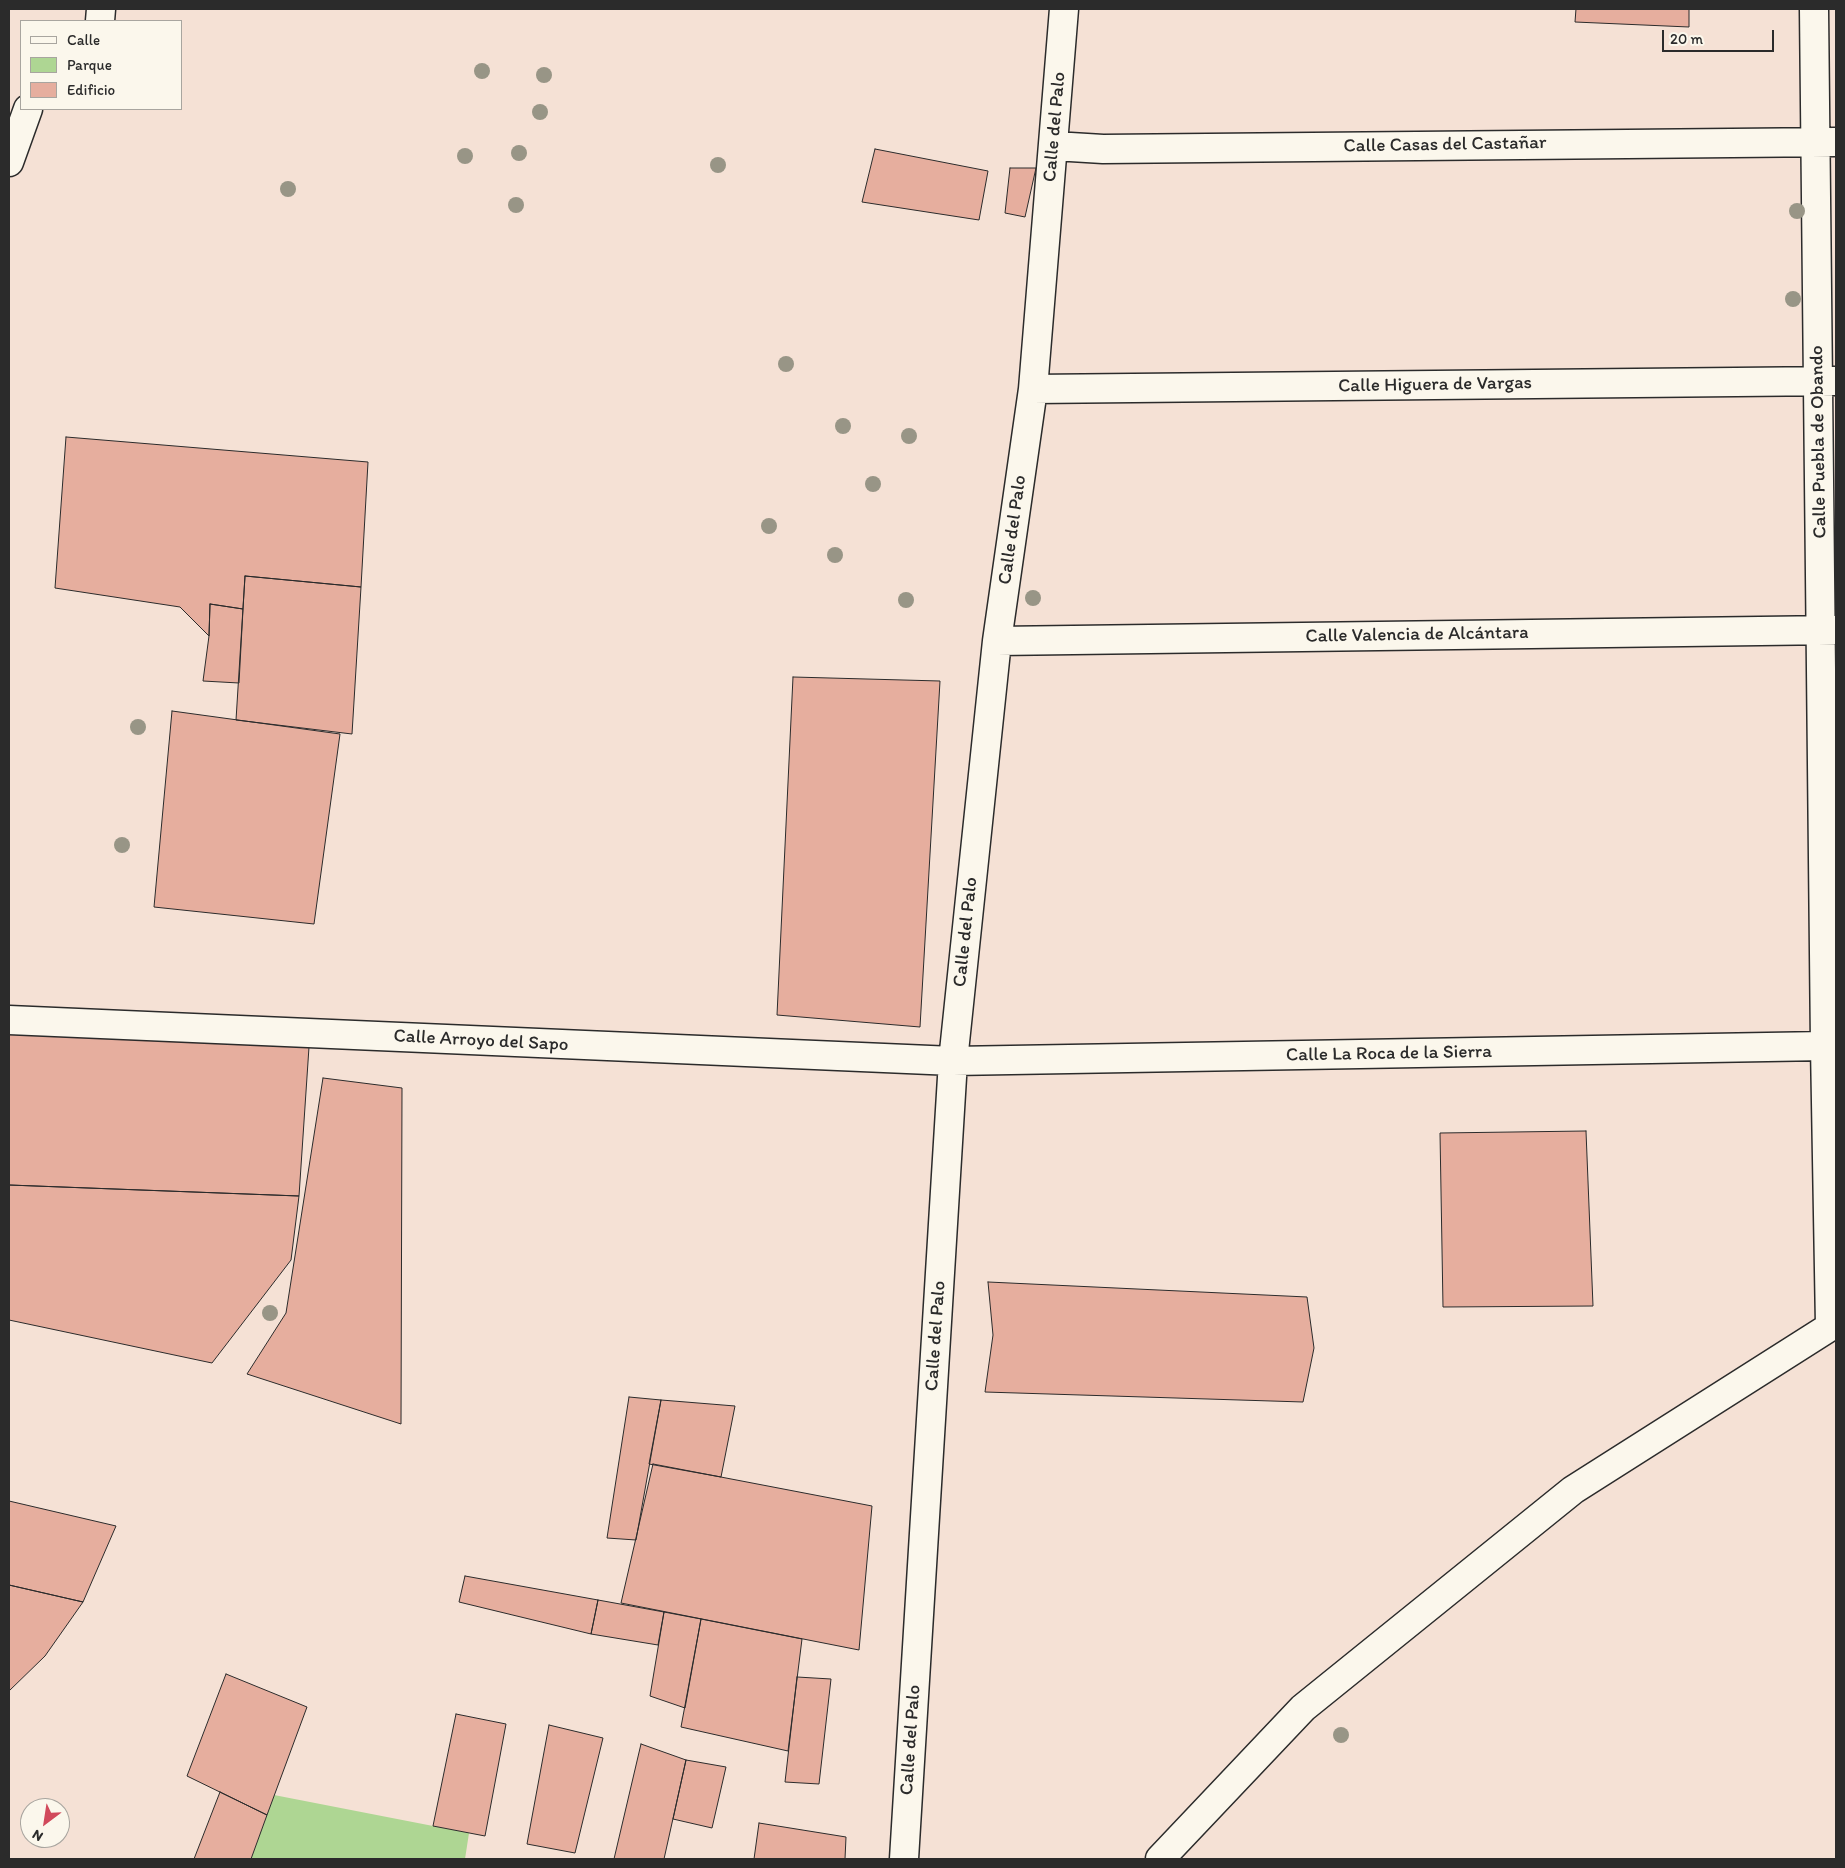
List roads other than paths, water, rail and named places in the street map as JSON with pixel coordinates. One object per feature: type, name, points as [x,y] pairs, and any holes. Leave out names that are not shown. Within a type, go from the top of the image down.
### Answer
[{"type":"street","name":"Calle del Palo","points":[[904,1859],[953,1061],[997,641],[1033,389],[1064,9]]},
{"type":"street","name":"Calle Puebla de Obando","points":[[1814,9],[1826,142],[1829,630],[1825,1046],[1833,1324]]},
{"type":"street","points":[[9,162],[28,110]]},
{"type":"street","name":"Calle Casas del Castañar","points":[[1054,146],[1103,149],[1826,142]]},
{"type":"street","name":"Calle Higuera de Vargas","points":[[1033,389],[1827,381]]},
{"type":"street","name":"Calle Valencia de Alcántara","points":[[997,641],[1829,630]]},
{"type":"street","name":"Calle Arroyo del Sapo","points":[[9,1020],[953,1061]]},
{"type":"street","name":"Calle La Roca de la Sierra","points":[[953,1061],[1825,1046]]},
{"type":"street","points":[[1160,1859],[1303,1708],[1566,1496],[1833,1324]]}]
